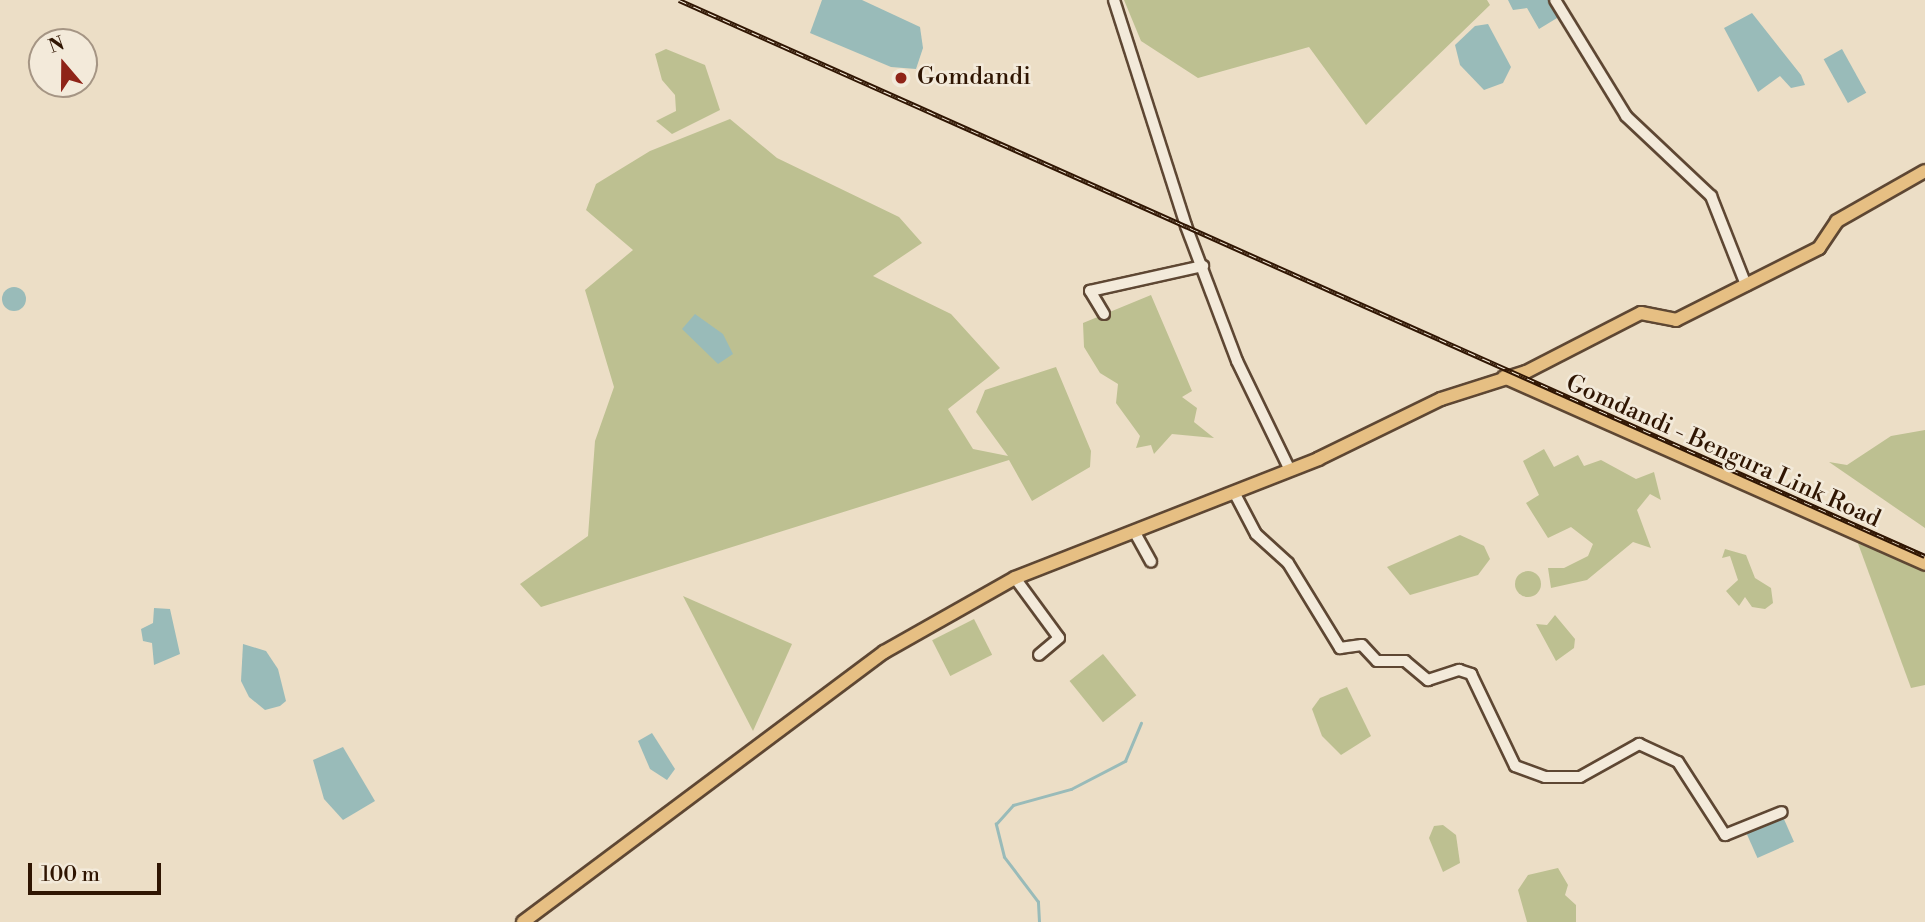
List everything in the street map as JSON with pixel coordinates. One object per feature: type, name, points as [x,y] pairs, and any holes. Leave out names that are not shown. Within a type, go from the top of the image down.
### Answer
[{"type":"main road","points":[[523,922],[884,652],[1016,578],[1290,471],[1441,399],[1504,377],[1641,313],[1676,320],[1819,248],[1837,221],[1925,171]]},
{"type":"main road","name":"Gomdandi - Bengura Link Road","points":[[1504,377],[1925,564]]},
{"type":"street","points":[[1114,0],[1237,361],[1290,471]]},
{"type":"street","points":[[1555,0],[1626,116],[1711,197],[1746,285]]},
{"type":"street","points":[[1104,314],[1090,291],[1203,266]]},
{"type":"street","points":[[1235,494],[1256,534],[1290,565],[1340,648],[1362,645],[1377,662],[1405,661],[1428,680],[1459,670],[1471,674],[1515,766],[1545,777],[1580,777],[1639,744],[1678,762],[1725,835],[1782,812]]},
{"type":"street","points":[[1134,531],[1151,562]]},
{"type":"street","points":[[1016,578],[1059,638],[1039,655]]},
{"type":"green space","points":[[1124,0],[1487,0],[1490,5],[1366,125],[1309,47],[1198,78],[1141,41]]},
{"type":"green space","points":[[666,49],[705,65],[720,110],[672,134],[656,121],[676,111],[675,95],[662,80],[655,54]]},
{"type":"green space","points":[[730,119],[777,158],[899,217],[922,243],[873,276],[951,314],[1000,368],[948,409],[973,449],[1008,456],[976,412],[985,390],[1056,367],[1091,451],[1090,467],[1032,501],[1009,460],[541,607],[520,584],[588,536],[595,441],[614,387],[585,290],[633,250],[586,210],[596,184],[650,151]]},
{"type":"green space","points":[[1151,295],[1192,391],[1182,397],[1197,408],[1194,422],[1214,438],[1172,434],[1154,454],[1151,445],[1136,448],[1140,436],[1116,403],[1118,384],[1100,373],[1084,347],[1083,323]]},
{"type":"green space","points":[[1925,430],[1925,528],[1829,462],[1847,465],[1891,436]]},
{"type":"green space","points":[[1544,449],[1554,467],[1578,455],[1584,466],[1601,460],[1636,479],[1654,472],[1661,500],[1650,494],[1637,510],[1651,548],[1633,542],[1587,580],[1551,588],[1548,568],[1564,568],[1588,556],[1593,544],[1571,527],[1548,538],[1526,503],[1539,495],[1523,461]]},
{"type":"green space","points":[[1460,535],[1484,546],[1490,559],[1478,575],[1410,595],[1387,567]]},
{"type":"green space","points":[[1856,538],[1925,572],[1925,685],[1911,688]]},
{"type":"green space","points":[[1725,549],[1746,555],[1755,578],[1771,588],[1773,603],[1765,609],[1752,607],[1745,597],[1739,606],[1726,591],[1738,580],[1730,556],[1722,558]]},
{"type":"green space","points":[[1528,571],[1537,575],[1541,584],[1537,593],[1528,597],[1519,593],[1515,584],[1519,575]]},
{"type":"green space","points":[[683,596],[792,644],[753,731]]},
{"type":"green space","points":[[1555,615],[1575,639],[1574,648],[1556,661],[1536,624],[1547,625]]},
{"type":"green space","points":[[974,619],[992,655],[950,676],[932,640]]},
{"type":"green space","points":[[1103,654],[1136,695],[1103,722],[1070,681]]},
{"type":"green space","points":[[1347,687],[1371,736],[1341,755],[1322,736],[1312,709],[1320,698]]},
{"type":"green space","points":[[1443,825],[1456,835],[1460,863],[1443,872],[1429,838],[1434,826]]},
{"type":"green space","points":[[1558,868],[1568,885],[1565,895],[1576,905],[1576,922],[1527,922],[1518,890],[1528,875]]},
{"type":"water","points":[[822,0],[862,0],[920,27],[923,48],[916,69],[891,67],[810,33]]},
{"type":"water","points":[[1508,0],[1552,0],[1562,15],[1539,29],[1527,8],[1513,10]]},
{"type":"water","points":[[1752,13],[1801,75],[1805,85],[1791,88],[1780,76],[1758,92],[1724,28]]},
{"type":"water","points":[[1488,24],[1511,67],[1503,83],[1484,90],[1460,65],[1455,45],[1475,26]]},
{"type":"water","points":[[1842,49],[1866,93],[1848,103],[1824,59]]},
{"type":"water","points":[[14,287],[23,290],[26,299],[23,308],[14,311],[5,308],[2,299],[5,290]]},
{"type":"water","points":[[695,314],[723,334],[733,354],[718,364],[682,329]]},
{"type":"water","points":[[154,608],[170,609],[180,654],[154,665],[152,643],[143,641],[141,629],[153,623]]},
{"type":"water","points":[[243,644],[266,651],[278,669],[286,701],[280,706],[265,710],[249,697],[241,681]]},
{"type":"water","points":[[652,733],[675,769],[667,780],[650,769],[638,741]]},
{"type":"water","points":[[343,747],[375,801],[343,820],[324,799],[313,760]]},
{"type":"water","points":[[1783,817],[1794,842],[1757,858],[1746,833]]},
{"type":"waterway","points":[[1039,922],[1038,902],[1004,857],[996,824],[1013,805],[1071,789],[1125,761],[1141,723]]},
{"type":"railway","points":[[679,0],[1925,556]]},
{"type":"place","name":"Gomdandi","points":[[901,78]]}]
